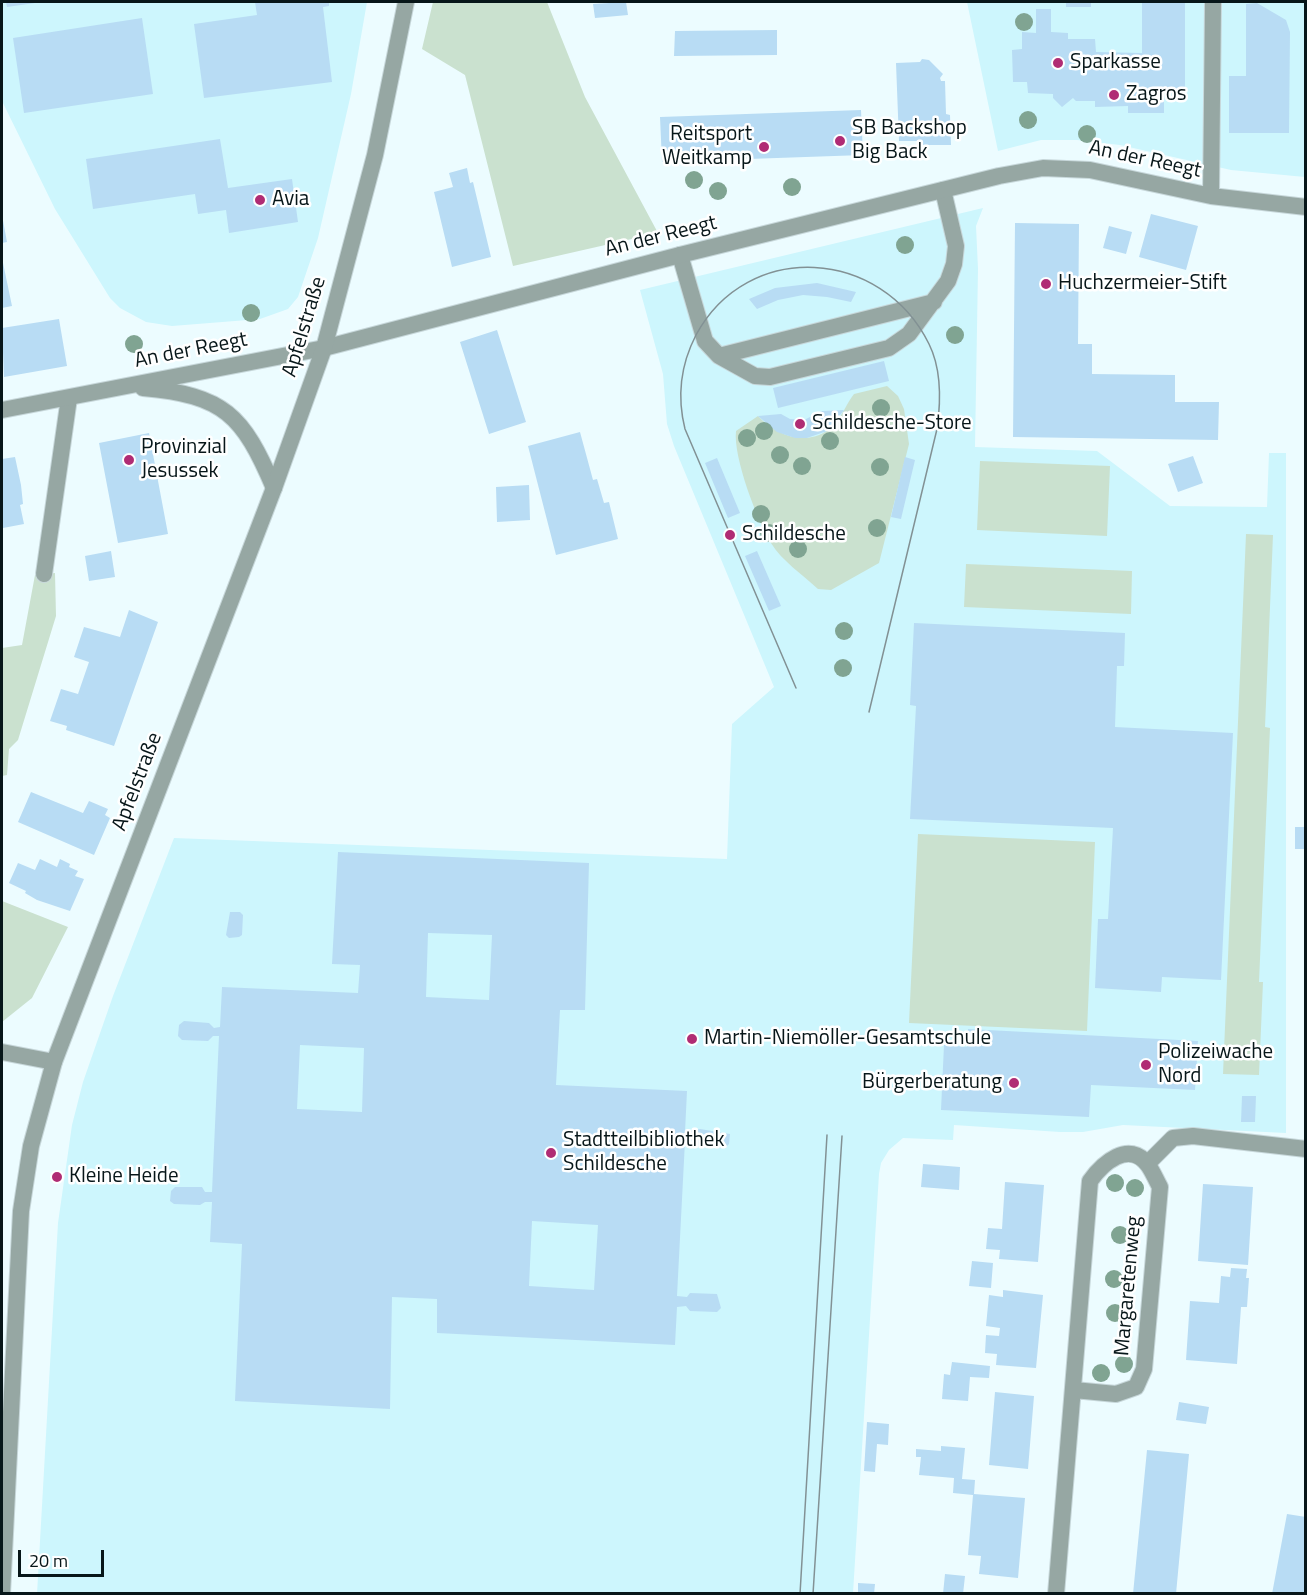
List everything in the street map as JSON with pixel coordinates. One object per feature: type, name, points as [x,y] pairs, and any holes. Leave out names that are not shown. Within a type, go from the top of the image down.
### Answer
[{"type":"street","name":"Apfelstraße","points":[[2,1593],[21,1211],[31,1146],[54,1062],[274,488],[324,348],[375,155],[406,2]]},
{"type":"street","name":"An der Reegt","points":[[1211,196],[1213,2]]},
{"type":"street","name":"An der Reegt","points":[[2,410],[324,348],[680,255],[943,190],[1043,168],[1090,170],[1211,196],[1305,207]]},
{"type":"street","points":[[680,255],[705,341],[719,356],[755,376],[770,377],[873,352],[899,343],[934,302],[948,281],[956,256],[956,246],[943,190]]},
{"type":"street","points":[[719,356],[934,302]]},
{"type":"street","name":"An der Reegt","points":[[124,386],[200,397],[221,407],[237,420],[259,454],[274,488]]},
{"type":"street","points":[[44,574],[69,398]]},
{"type":"street","points":[[2,1052],[54,1062]]},
{"type":"street","points":[[1056,1593],[1090,1182],[1102,1164],[1120,1155],[1137,1156],[1147,1164],[1173,1138],[1193,1136],[1305,1149]]},
{"type":"street","name":"Margaretenweg","points":[[1074,1390],[1116,1394],[1136,1387],[1144,1369],[1160,1187],[1147,1164]]},
{"type":"shaded area","points":[[2,2],[367,2],[351,94],[318,238],[298,297],[288,309],[260,319],[172,326],[146,322],[120,308],[110,298],[55,209],[2,101]]},
{"type":"shaded area","points":[[967,2],[1305,2],[1305,177],[1231,170],[1120,145],[1077,140],[1041,140],[998,151]]},
{"type":"shaded area","name":"Martin-Niemöller-Gesamtschule","points":[[983,208],[976,226],[978,269],[975,447],[1097,451],[1170,506],[1267,507],[1269,453],[1286,453],[1286,1133],[1123,1125],[1083,1132],[1060,1132],[954,1125],[953,1140],[903,1138],[889,1150],[881,1163],[879,1174],[853,1593],[37,1594],[58,1223],[72,1125],[83,1082],[113,996],[174,838],[727,859],[732,724],[774,687],[674,446],[667,424],[663,374],[640,290]]},
{"type":"green space","points":[[433,2],[547,2],[585,97],[658,233],[513,266],[465,75],[422,49]]},
{"type":"green space","points":[[887,386],[898,396],[904,409],[909,444],[879,563],[831,590],[818,589],[780,555],[765,533],[742,472],[736,431],[758,416],[775,430],[784,434],[804,438],[814,437],[833,426],[854,394]]},
{"type":"green space","points":[[980,461],[1110,466],[1107,536],[977,530]]},
{"type":"green space","points":[[1246,534],[1273,535],[1265,727],[1270,728],[1259,982],[1263,982],[1259,1075],[1223,1074]]},
{"type":"green space","points":[[966,564],[1132,571],[1131,614],[964,607]]},
{"type":"green space","points":[[55,573],[56,616],[18,740],[9,749],[7,775],[2,776],[2,648],[22,645],[35,575]]},
{"type":"green space","points":[[918,834],[1095,842],[1087,1031],[909,1023]]},
{"type":"green space","points":[[2,901],[68,927],[32,998],[2,1022]]},
{"type":"building","points":[[6,2],[35,2],[35,3],[7,7]]},
{"type":"building","points":[[255,2],[329,2],[329,6],[323,7],[332,82],[204,98],[194,24],[257,15]]},
{"type":"building","points":[[626,2],[628,15],[595,18],[593,4]]},
{"type":"building","points":[[1066,2],[1091,2],[1091,7],[1066,7]]},
{"type":"building","points":[[1142,2],[1185,2],[1185,93],[1164,92],[1164,113],[1128,113],[1128,106],[1095,107],[1095,101],[1076,101],[1073,98],[1062,107],[1053,98],[1053,94],[1028,93],[1027,82],[1013,82],[1012,50],[1022,49],[1022,32],[1036,33],[1036,9],[1051,9],[1051,32],[1068,33],[1068,39],[1095,39],[1096,52],[1142,53]]},
{"type":"building","points":[[1257,3],[1286,20],[1290,32],[1289,133],[1229,133],[1229,76],[1246,76],[1246,4]]},
{"type":"building","points":[[142,18],[153,94],[24,113],[13,38]]},
{"type":"building","points":[[777,30],[777,55],[674,56],[675,31]]},
{"type":"building","points":[[922,59],[929,60],[943,74],[940,78],[941,81],[945,81],[946,114],[950,115],[951,145],[920,145],[920,141],[899,141],[896,63],[920,62]]},
{"type":"building","points":[[861,110],[863,155],[662,162],[660,117]]},
{"type":"building","points":[[220,139],[228,188],[292,179],[298,222],[229,233],[226,210],[198,214],[195,194],[93,209],[86,159]]},
{"type":"building","points":[[467,168],[470,183],[473,182],[491,257],[452,267],[434,192],[453,187],[449,173]]},
{"type":"building","points":[[1151,214],[1198,226],[1186,270],[1139,257]]},
{"type":"building","points":[[2,215],[7,242],[2,243]]},
{"type":"building","name":"Huchzermeier-Stift","points":[[1015,223],[1079,224],[1078,344],[1092,344],[1092,374],[1175,375],[1175,402],[1219,402],[1218,440],[1013,437]]},
{"type":"building","points":[[1109,226],[1132,232],[1126,254],[1103,248]]},
{"type":"building","points":[[2,258],[12,306],[2,308]]},
{"type":"building","points":[[817,283],[856,292],[851,302],[803,295],[778,300],[757,309],[749,299],[775,288]]},
{"type":"building","points":[[59,319],[67,366],[4,377],[2,328]]},
{"type":"building","points":[[497,330],[526,422],[489,434],[460,342]]},
{"type":"building","points":[[884,361],[889,381],[778,408],[773,388]]},
{"type":"building","name":"Schildesche-Store","points":[[844,410],[827,431],[807,438],[795,438],[777,432],[758,416],[781,414],[790,419],[804,420],[822,411]]},
{"type":"building","points":[[580,432],[593,480],[597,479],[604,503],[609,502],[618,539],[556,555],[528,446]]},
{"type":"building","points":[[149,433],[168,534],[118,543],[99,443]]},
{"type":"building","points":[[1193,456],[1203,483],[1178,492],[1168,464]]},
{"type":"building","points":[[15,457],[21,485],[23,504],[20,505],[24,524],[3,528],[2,459]]},
{"type":"building","points":[[905,457],[915,460],[901,519],[891,517]]},
{"type":"building","points":[[717,458],[740,513],[728,518],[705,463]]},
{"type":"building","points":[[529,485],[530,520],[497,522],[496,487]]},
{"type":"building","points":[[111,551],[115,577],[89,581],[85,556]]},
{"type":"building","points":[[757,551],[781,606],[769,611],[745,556]]},
{"type":"building","points":[[129,610],[158,622],[114,746],[66,730],[67,726],[50,721],[61,689],[78,694],[89,662],[74,657],[84,627],[120,637]]},
{"type":"building","points":[[914,623],[1125,633],[1124,666],[1117,666],[1115,727],[1233,733],[1221,980],[1162,977],[1161,992],[1095,988],[1098,919],[1108,919],[1113,828],[910,819],[916,706],[910,705]]},
{"type":"building","points":[[31,792],[83,813],[89,801],[108,809],[105,815],[110,818],[94,855],[18,822]]},
{"type":"building","points":[[1295,827],[1306,827],[1306,849],[1295,849]]},
{"type":"building","points":[[338,852],[589,863],[585,1010],[560,1010],[556,1085],[687,1091],[685,1132],[700,1129],[730,1134],[729,1144],[725,1148],[700,1147],[696,1141],[685,1141],[677,1296],[687,1297],[690,1293],[717,1294],[721,1308],[717,1312],[690,1311],[686,1306],[677,1307],[675,1345],[437,1333],[437,1299],[392,1297],[390,1409],[235,1401],[242,1244],[210,1242],[212,1202],[200,1205],[174,1204],[170,1201],[171,1191],[175,1187],[202,1187],[205,1192],[212,1192],[219,1036],[213,1036],[208,1041],[182,1040],[178,1036],[179,1025],[184,1021],[209,1023],[214,1028],[220,1027],[222,987],[358,993],[360,965],[332,964]],"holes":[[[428,933],[492,935],[489,1000],[426,997]],[[300,1045],[364,1048],[362,1112],[297,1109]],[[532,1221],[598,1225],[594,1290],[529,1286]]]},
{"type":"building","points":[[40,859],[57,867],[60,859],[78,871],[75,876],[84,879],[70,911],[37,900],[25,893],[26,891],[9,883],[18,863],[35,870]]},
{"type":"building","points":[[230,912],[240,912],[243,915],[242,935],[239,937],[229,938],[226,935]]},
{"type":"building","points":[[968,1029],[1198,1041],[1197,1051],[1200,1051],[1200,1059],[1197,1059],[1195,1090],[1091,1085],[1089,1117],[941,1110],[944,1045],[967,1047]]},
{"type":"building","points":[[1242,1096],[1256,1096],[1255,1122],[1241,1122]]},
{"type":"building","points":[[923,1164],[960,1167],[959,1190],[921,1187]]},
{"type":"building","points":[[1005,1182],[1044,1185],[1038,1262],[999,1259],[1000,1250],[986,1249],[988,1228],[1002,1229]]},
{"type":"building","points":[[1203,1184],[1253,1187],[1248,1265],[1198,1261]]},
{"type":"building","points":[[972,1261],[993,1263],[991,1288],[969,1286]]},
{"type":"building","points":[[1231,1268],[1247,1269],[1246,1278],[1249,1278],[1247,1307],[1241,1307],[1237,1364],[1186,1360],[1190,1301],[1219,1303],[1221,1276],[1230,1277]]},
{"type":"building","points":[[1003,1290],[1043,1295],[1036,1368],[996,1365],[997,1354],[985,1353],[986,1335],[999,1336],[1000,1328],[986,1326],[989,1295],[1003,1297]]},
{"type":"building","points":[[952,1362],[990,1366],[989,1378],[970,1377],[968,1401],[942,1399],[944,1374],[950,1375]]},
{"type":"building","points":[[995,1392],[1034,1396],[1028,1469],[989,1465]]},
{"type":"building","points":[[1179,1402],[1209,1407],[1206,1424],[1176,1420]]},
{"type":"building","points":[[867,1422],[889,1424],[888,1445],[877,1444],[875,1472],[864,1471]]},
{"type":"building","points":[[941,1446],[965,1448],[962,1479],[975,1480],[974,1494],[1025,1498],[1018,1578],[979,1574],[981,1556],[968,1555],[973,1495],[953,1493],[954,1478],[919,1475],[921,1457],[916,1457],[916,1449],[941,1451]]},
{"type":"building","points":[[1147,1450],[1189,1454],[1176,1594],[1133,1594]]},
{"type":"building","points":[[1287,1514],[1306,1517],[1306,1594],[1272,1594]]},
{"type":"building","points":[[945,1574],[965,1576],[963,1594],[943,1594]]},
{"type":"building","points":[[858,1583],[875,1584],[874,1594],[858,1594]]},
{"type":"tram line","points":[[796,688],[685,429],[681,393],[684,369],[691,346],[696,335],[719,304],[748,282],[780,270],[814,268],[848,274],[880,289],[908,312],[929,344],[938,375],[940,397],[937,429],[869,712]]},
{"type":"tram line","points":[[800,1594],[827,1135]]},
{"type":"tram line","points":[[813,1594],[842,1136]]},
{"type":"place","name":"Sparkasse","points":[[1058,63]]},
{"type":"place","name":"Zagros","points":[[1114,95]]},
{"type":"place","name":"SB Backshop Big Back","points":[[840,141]]},
{"type":"place","name":"Reitsport Weitkamp","points":[[764,147]]},
{"type":"place","name":"Avia","points":[[260,200]]},
{"type":"place","name":"Huchzermeier-Stift","points":[[1046,284]]},
{"type":"place","name":"Schildesche-Store","points":[[800,424]]},
{"type":"place","name":"Provinzial Jesussek","points":[[129,460]]},
{"type":"place","name":"Schildesche","points":[[730,535]]},
{"type":"place","name":"Martin-Niemöller-Gesamtschule","points":[[692,1039]]},
{"type":"place","name":"Polizeiwache Nord","points":[[1146,1065]]},
{"type":"place","name":"Bürgerberatung","points":[[1014,1083]]},
{"type":"place","name":"Stadtteilbibliothek Schildesche","points":[[551,1153]]},
{"type":"place","name":"Kleine Heide","points":[[57,1177]]}]
